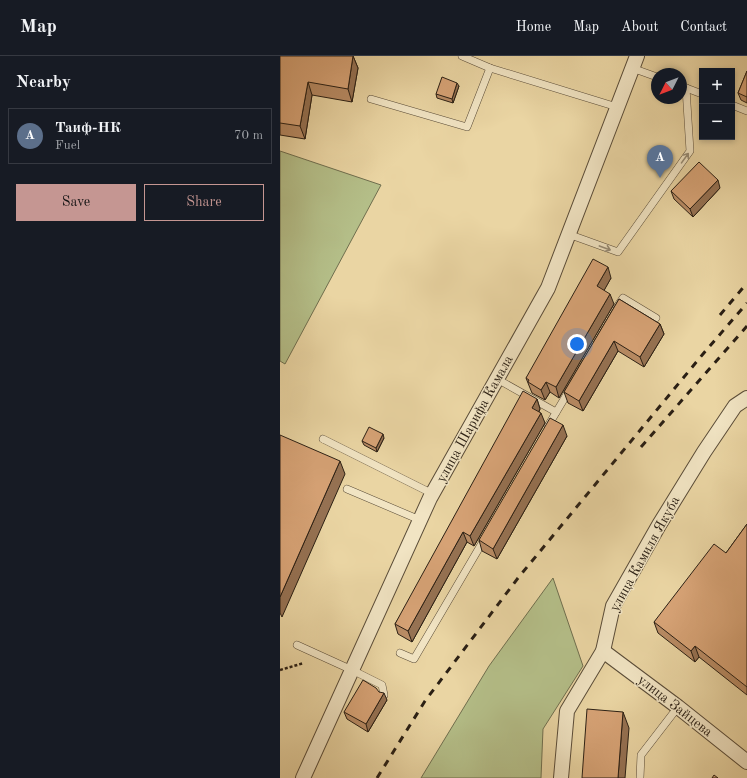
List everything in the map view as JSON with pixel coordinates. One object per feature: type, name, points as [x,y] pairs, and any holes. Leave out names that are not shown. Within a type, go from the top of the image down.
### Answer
[{"type":"street","name":"улица Шарифа Камала","points":[[303,778],[433,494],[548,288],[635,62]]},
{"type":"street","name":"улица Камиля Якуба","points":[[561,778],[567,711],[603,650],[613,606],[659,525],[704,452],[735,406],[747,398]]},
{"type":"street","name":"улица Зайцева","points":[[603,650],[747,762]]},
{"type":"lane","points":[[462,56],[490,68],[617,107]]},
{"type":"lane","points":[[635,62],[651,73]]},
{"type":"lane","points":[[371,99],[467,127],[490,68]]},
{"type":"lane","points":[[687,88],[699,93]]},
{"type":"lane","points":[[568,234],[618,252],[690,151],[685,104]]},
{"type":"lane","points":[[735,106],[747,111]]},
{"type":"lane","points":[[615,311],[623,298],[656,318]]},
{"type":"lane","points":[[497,379],[556,412]]},
{"type":"lane","points":[[545,432],[572,385]]},
{"type":"lane","points":[[323,439],[433,494]]},
{"type":"lane","points":[[347,489],[420,520]]},
{"type":"lane","points":[[400,653],[414,660],[488,532]]},
{"type":"lane","points":[[297,645],[382,685],[384,695]]},
{"type":"lane","points":[[640,778],[641,755],[678,707]]},
{"type":"path","points":[[280,670],[324,657]]},
{"type":"green space","points":[[280,151],[381,185],[285,364],[280,361]]},
{"type":"green space","points":[[553,578],[583,666],[543,729],[541,778],[421,778],[489,666]]},
{"type":"building","points":[[280,56],[353,56],[348,89],[308,82],[300,126],[280,123]]},
{"type":"building","points":[[747,71],[747,97],[738,93]]},
{"type":"building","points":[[442,77],[457,83],[452,99],[436,94]]},
{"type":"building","points":[[699,162],[718,180],[690,209],[671,191]]},
{"type":"building","points":[[593,259],[608,267],[597,286],[610,294],[556,387],[546,382],[541,390],[528,382],[529,380],[526,378]]},
{"type":"building","points":[[619,299],[660,324],[640,357],[614,341],[579,401],[564,392]]},
{"type":"building","points":[[523,391],[537,399],[532,408],[541,413],[470,536],[463,532],[408,631],[395,624]]},
{"type":"building","points":[[550,418],[563,425],[493,549],[479,540]]},
{"type":"building","points":[[369,427],[383,434],[376,448],[362,441]]},
{"type":"building","points":[[280,435],[340,461],[280,597]]},
{"type":"building","points":[[747,524],[747,687],[695,646],[691,651],[654,622],[714,544],[726,553]]},
{"type":"building","points":[[363,680],[376,688],[379,692],[384,693],[366,724],[344,712]]},
{"type":"building","points":[[587,709],[623,712],[618,778],[582,778]]},
{"type":"railway","points":[[720,315],[747,283]]},
{"type":"railway","points":[[377,778],[425,701],[518,578],[747,303]]},
{"type":"railway","points":[[641,447],[747,326]]},
{"type":"place","name":"Таиф-НК","points":[[660,178]]}]
